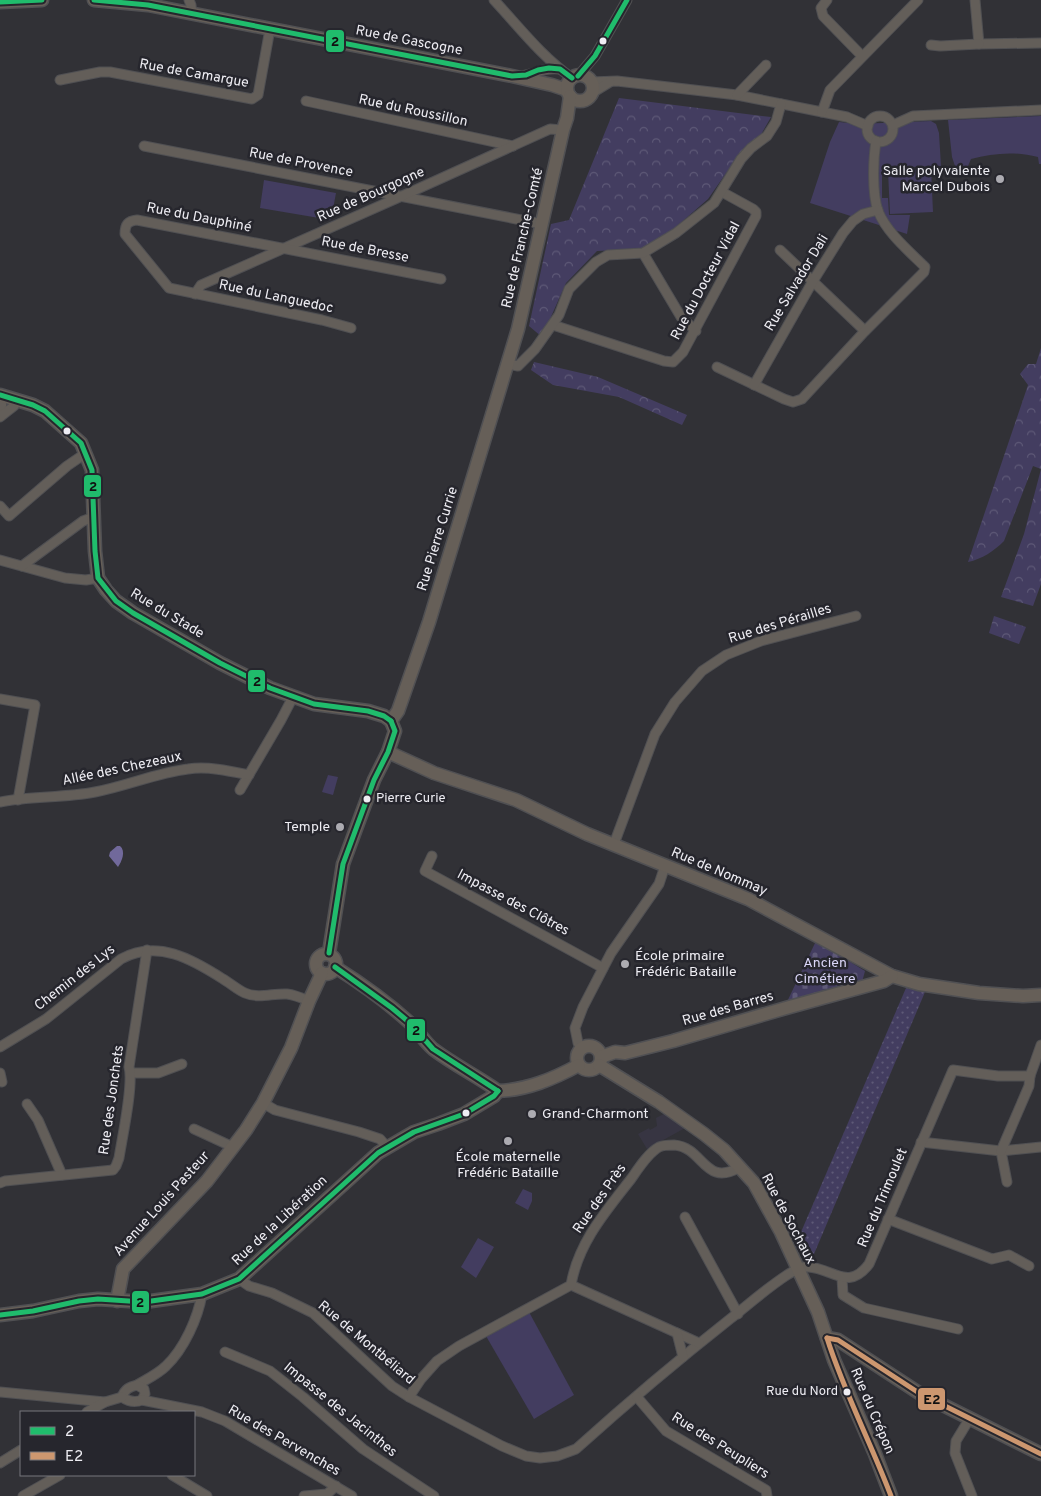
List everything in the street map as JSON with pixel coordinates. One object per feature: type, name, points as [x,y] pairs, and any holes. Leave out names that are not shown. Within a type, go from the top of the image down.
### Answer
[{"type":"street","points":[[0,2],[42,0]]},
{"type":"street","name":"Rue de Gascogne","points":[[94,0],[148,5],[512,76],[547,84],[572,96]]},
{"type":"street","points":[[189,0],[192,14]]},
{"type":"street","points":[[572,96],[586,99],[584,81],[595,56],[627,0]]},
{"type":"street","points":[[827,0],[822,8],[823,16],[862,56]]},
{"type":"street","points":[[822,112],[830,90],[918,0]]},
{"type":"street","points":[[975,0],[979,44]]},
{"type":"street","points":[[499,2],[532,44],[539,56],[539,75],[547,84]]},
{"type":"street","name":"Rue de Camargue","points":[[60,80],[100,72],[110,72],[252,99],[258,95],[270,29]]},
{"type":"street","points":[[931,45],[1041,43]]},
{"type":"street","points":[[532,44],[560,69],[584,81],[612,81],[737,95],[847,117],[868,126]]},
{"type":"street","points":[[737,95],[766,65]]},
{"type":"street","name":"Rue de Gascogne","points":[[512,76],[531,74],[538,70],[550,68],[560,69]]},
{"type":"street","name":"Rue de Franche-Comté","points":[[507,364],[518,329],[572,96],[568,83],[584,81]]},
{"type":"street","name":"Rue du Roussillon","points":[[306,101],[513,146]]},
{"type":"street","points":[[507,364],[518,366],[535,349],[559,316],[569,289],[602,258],[608,255],[643,253],[676,233],[714,203],[741,159],[751,148],[767,136],[776,122],[781,104]]},
{"type":"street","points":[[893,125],[913,116],[1041,110]]},
{"type":"street","points":[[878,116],[889,119],[893,125],[890,139],[883,142],[876,142],[868,134],[868,126],[878,116]]},
{"type":"street","name":"Rue de Bourgogne","points":[[195,294],[201,284],[565,124]]},
{"type":"street","points":[[717,367],[793,402],[802,399],[865,331],[924,272],[925,267],[893,233],[878,210],[873,170],[876,142]]},
{"type":"street","name":"Rue de Provence","points":[[144,146],[542,224]]},
{"type":"street","name":"Rue du Docteur Vidal","points":[[553,324],[664,362],[673,362],[678,359],[696,330],[756,216],[756,212],[753,209],[722,192]]},
{"type":"street","name":"Rue Salvador Dali","points":[[754,385],[813,281],[843,234],[853,221],[863,214],[878,210]]},
{"type":"street","name":"Rue du Dauphiné","points":[[195,294],[169,288],[125,234],[125,229],[130,221],[137,220],[283,248]]},
{"type":"street","name":"Rue de Bresse","points":[[283,248],[441,279]]},
{"type":"street","points":[[780,250],[865,331]]},
{"type":"street","points":[[643,253],[681,317],[696,330]]},
{"type":"street","name":"Rue du Languedoc","points":[[195,294],[352,328]]},
{"type":"street","name":"Rue Pierre Currie","points":[[392,721],[398,711],[429,622],[507,364]]},
{"type":"street","points":[[0,560],[65,578],[86,580],[98,578],[92,470],[81,443],[45,411],[1,395],[1,417]]},
{"type":"street","points":[[1,417],[14,406],[17,400]]},
{"type":"street","points":[[0,506],[10,516],[67,466],[86,453]]},
{"type":"street","points":[[22,566],[83,521],[94,517]]},
{"type":"street","name":"Rue du Stade","points":[[98,578],[106,590],[133,613],[258,682],[314,704],[368,711],[384,716],[392,721]]},
{"type":"street","name":"Rue des Pérailles","points":[[614,844],[655,734],[675,702],[702,671],[726,655],[761,641],[856,616]]},
{"type":"street","points":[[240,790],[293,697]]},
{"type":"street","points":[[0,699],[35,705],[18,800]]},
{"type":"street","points":[[329,954],[343,864],[374,780],[388,752],[395,732],[392,721]]},
{"type":"street","name":"Rue de Nommay","points":[[388,752],[434,773],[516,800],[587,834],[748,899],[892,976],[919,984],[986,993],[1041,995]]},
{"type":"street","name":"Allée des Chezeaux","points":[[0,802],[95,792],[190,768],[249,775]]},
{"type":"street","name":"Impasse des Clôtres","points":[[432,856],[425,871],[603,968]]},
{"type":"street","points":[[582,1048],[578,1043],[575,1028],[583,1007],[611,953],[659,884],[665,866]]},
{"type":"street","name":"Chemin des Lys","points":[[0,1047],[46,1019],[121,959],[147,950],[173,952],[221,977],[246,994],[265,996],[295,995],[309,1001]]},
{"type":"street","name":"Rue des Jonchets","points":[[0,1183],[4,1181],[113,1170],[116,1166],[131,1074],[130,1067],[147,950]]},
{"type":"street","points":[[322,954],[329,954],[334,957],[336,967],[332,972],[322,973],[317,969],[315,963],[317,957],[322,954]]},
{"type":"street","points":[[336,967],[358,981],[411,1024],[432,1048],[481,1078],[498,1091],[528,1087],[552,1079],[579,1065]]},
{"type":"street","name":"Avenue Louis Pasteur","points":[[117,1300],[123,1269],[207,1181],[263,1104],[291,1048],[322,973]]},
{"type":"street","name":"Rue des Barres","points":[[600,1061],[615,1052],[625,1053],[673,1040],[884,981],[892,976]]},
{"type":"street","points":[[1007,1182],[1001,1151],[1029,1086],[1030,1076],[1041,1044]]},
{"type":"street","points":[[592,1046],[598,1050],[600,1061],[592,1070],[585,1070],[576,1059],[578,1051],[592,1046]]},
{"type":"street","name":"Rue de Sochaux","points":[[600,1061],[704,1134],[724,1150],[740,1167],[757,1188],[798,1268],[818,1312],[827,1338]]},
{"type":"street","points":[[131,1074],[158,1073],[182,1064]]},
{"type":"street","name":"Rue du Trimoulet","points":[[842,1278],[850,1278],[864,1271],[869,1264],[952,1070],[998,1076],[1030,1076]]},
{"type":"street","name":"Rue de la Libération","points":[[0,1315],[98,1299],[144,1302],[202,1294],[239,1279],[375,1155],[414,1132],[464,1114],[494,1096],[498,1091]]},
{"type":"street","points":[[27,1104],[38,1120],[62,1175]]},
{"type":"street","points":[[263,1104],[275,1110],[380,1139],[387,1147]]},
{"type":"street","points":[[194,1129],[233,1147]]},
{"type":"street","points":[[921,1142],[1001,1151],[1041,1147]]},
{"type":"street","name":"Rue des Près","points":[[571,1284],[578,1258],[593,1229],[640,1166],[658,1148],[674,1145],[684,1147],[717,1173],[729,1173],[740,1167]]},
{"type":"street","points":[[685,1218],[738,1314]]},
{"type":"street","points":[[888,1220],[992,1259],[1009,1255],[1029,1266]]},
{"type":"street","points":[[637,1397],[699,1343],[775,1283],[798,1268],[809,1267],[842,1278],[844,1295],[864,1308],[958,1328]]},
{"type":"street","name":"Rue de Montbéliard","points":[[239,1279],[249,1286],[272,1293],[313,1313],[392,1386],[409,1397],[494,1442],[526,1456],[540,1458],[557,1456],[576,1449],[637,1397]]},
{"type":"street","points":[[409,1397],[420,1379],[437,1361],[459,1346],[571,1284],[699,1343]]},
{"type":"street","points":[[122,1398],[128,1388],[137,1386],[165,1367],[177,1354],[199,1310],[202,1294]]},
{"type":"street","points":[[677,1333],[683,1358]]},
{"type":"street","points":[[827,1338],[838,1340],[919,1393],[1041,1454]]},
{"type":"street","name":"Rue du Crépon","points":[[827,1338],[834,1360],[891,1496]]},
{"type":"street","name":"Impasse des Jacinthes","points":[[225,1352],[270,1371],[363,1449],[434,1496]]},
{"type":"street","points":[[90,1411],[105,1402],[122,1398],[129,1402],[142,1400],[145,1394],[144,1389],[137,1386]]},
{"type":"street","points":[[0,1392],[105,1402]]},
{"type":"street","name":"Rue des Peupliers","points":[[637,1397],[666,1431],[766,1490],[767,1496]]},
{"type":"street","name":"Rue des Pervenches","points":[[142,1400],[202,1412],[225,1421],[352,1496]]},
{"type":"street","points":[[970,1418],[956,1441],[955,1453],[972,1496]]},
{"type":"street","points":[[0,1463],[20,1451]]},
{"type":"street","points":[[23,1496],[58,1476]]},
{"type":"street","points":[[174,1476],[207,1496]]},
{"type":"street","points":[[304,1496],[327,1494],[336,1486]]},
{"type":"shaded area","points":[[117,846],[122,848],[123,853],[118,867],[109,856],[110,852]]},
{"type":"shaded area","points":[[664,1114],[685,1128],[647,1149],[638,1134],[657,1126],[656,1118]]},
{"type":"green space","points":[[619,98],[771,117],[759,138],[731,166],[708,199],[669,233],[640,249],[597,251],[566,283],[542,337],[529,326],[551,224],[569,220]]},
{"type":"green space","points":[[1041,116],[1041,164],[1039,164],[1038,157],[1004,154],[971,159],[968,166],[955,166],[952,157],[948,120]]},
{"type":"green space","points":[[931,121],[936,124],[939,133],[941,166],[882,168],[882,198],[888,198],[889,215],[910,215],[907,234],[810,203],[830,142],[839,122],[857,124]]},
{"type":"green space","points":[[931,169],[933,212],[890,214],[888,171]]},
{"type":"green space","points":[[264,180],[336,193],[331,220],[260,208]]},
{"type":"green space","points":[[1041,348],[1041,469],[1033,466],[1004,541],[988,554],[968,562],[1028,385],[1020,374],[1028,364],[1036,364]]},
{"type":"green space","points":[[534,362],[598,377],[687,415],[682,425],[619,397],[553,385],[531,370]]},
{"type":"green space","points":[[1041,469],[1041,584],[1033,606],[1001,597],[1024,534]]},
{"type":"green space","points":[[994,616],[1026,627],[1019,644],[989,633]]},
{"type":"green space","points":[[328,775],[338,777],[333,795],[322,792]]},
{"type":"green space","name":"Ancien Cimétiere","points":[[816,941],[865,971],[862,982],[786,1004]]},
{"type":"green space","points":[[906,988],[925,992],[814,1254],[797,1249],[795,1246]]},
{"type":"green space","points":[[523,1189],[532,1193],[532,1201],[528,1210],[515,1203]]},
{"type":"green space","points":[[478,1238],[494,1247],[476,1278],[461,1267]]},
{"type":"green space","points":[[529,1312],[574,1395],[534,1419],[486,1336]]},
{"type":"transit line","name":"2","points":[[0,2],[42,0]]},
{"type":"transit line","name":"2","points":[[94,0],[148,5],[512,76],[526,75],[549,68],[560,69],[572,78]]},
{"type":"transit line","name":"2","points":[[578,76],[595,56],[627,0]]},
{"type":"transit line","name":"2","points":[[0,395],[33,405],[45,411],[81,443],[92,470],[98,578],[116,601],[133,613],[220,663],[270,688],[314,704],[368,711],[384,716],[391,721]]},
{"type":"transit line","name":"2","points":[[329,953],[343,864],[374,780],[388,752],[395,731],[391,721]]},
{"type":"transit line","name":"2","points":[[335,967],[410,1023],[433,1049],[498,1091]]},
{"type":"transit line","name":"2","points":[[0,1315],[98,1299],[144,1302],[202,1294],[239,1279],[378,1153],[414,1132],[464,1114],[494,1096],[498,1091]]},
{"type":"transit line","name":"E2","points":[[827,1338],[838,1340],[919,1393],[1041,1454]]},
{"type":"transit line","name":"E2","points":[[827,1338],[841,1378],[891,1496]]},
{"type":"place","name":"Salle polyvalente Marcel Dubois","points":[[1000,179]]},
{"type":"place","name":"Pierre Curie","points":[[367,799]]},
{"type":"place","name":"Temple","points":[[340,827]]},
{"type":"place","name":"École primaire Frédéric Bataille","points":[[625,964]]},
{"type":"place","name":"Grand-Charmont","points":[[532,1114]]},
{"type":"place","name":"École maternelle Frédéric Bataille","points":[[508,1141]]},
{"type":"place","name":"Rue du Nord","points":[[847,1392]]}]
